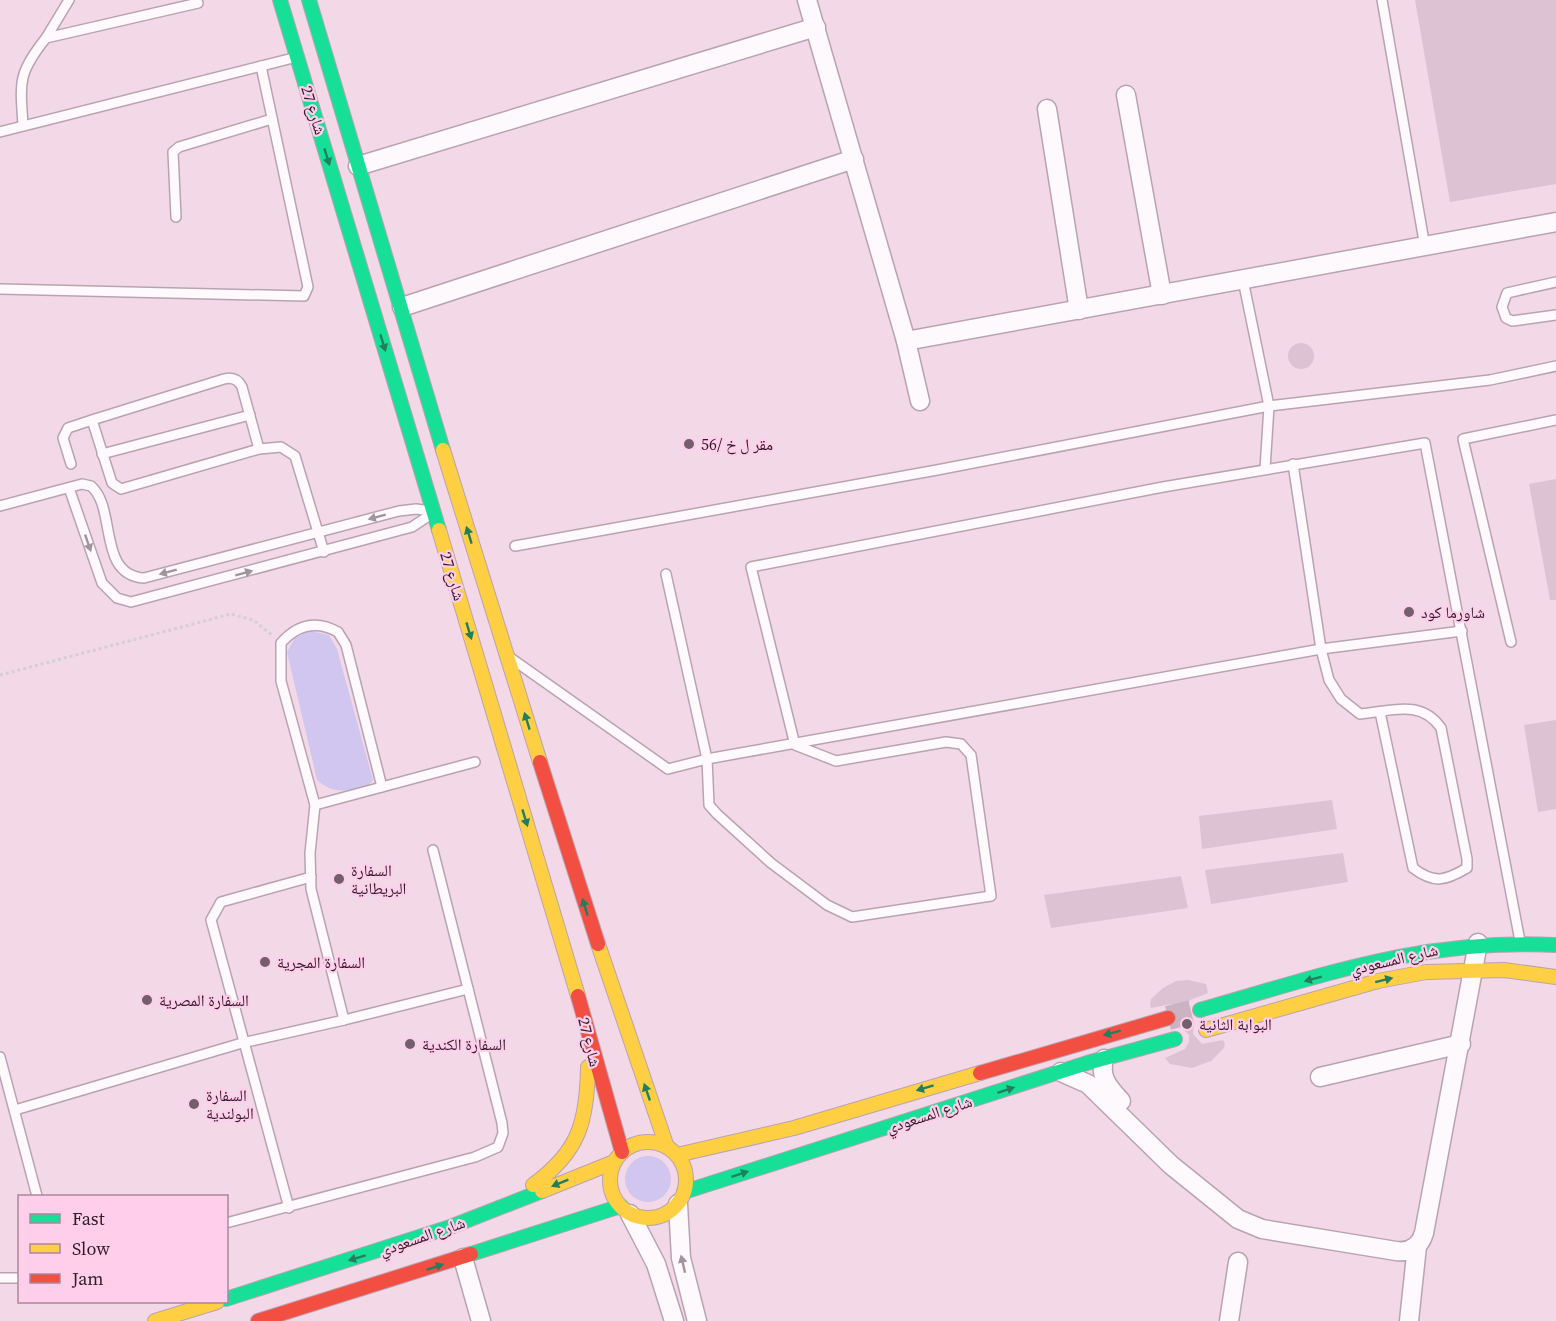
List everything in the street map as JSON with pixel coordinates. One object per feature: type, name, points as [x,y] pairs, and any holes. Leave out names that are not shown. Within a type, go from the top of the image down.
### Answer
[{"type":"main road","name":"شارع 27","points":[[280,0],[587,1025],[618,1157]]},
{"type":"main road","name":"شارع 27","points":[[309,0],[402,307],[421,381],[608,978],[672,1151]]},
{"type":"main road","points":[[397,390],[421,381]]},
{"type":"main road","points":[[434,512],[459,503]]},
{"type":"main road","name":"شارع المسعودي","points":[[1200,1010],[1408,954],[1478,943],[1520,941],[1556,945]]},
{"type":"main road","name":"شارع المسعودي","points":[[1206,1030],[1386,980],[1426,972],[1475,969],[1556,977]]},
{"type":"main road","name":"شارع المسعودي","points":[[672,1151],[794,1128],[1168,1018]]},
{"type":"main road","points":[[495,1209],[556,1169],[570,1153],[582,1126],[588,1101],[587,1025]]},
{"type":"main road","name":"شارع المسعودي","points":[[681,1198],[1061,1072],[1174,1039]]},
{"type":"main road","points":[[643,1142],[672,1151],[684,1166],[686,1179],[681,1198],[668,1213],[656,1217],[643,1218],[625,1210],[610,1185],[618,1157],[643,1142]]},
{"type":"main road","name":"شارع المسعودي","points":[[228,1298],[378,1252],[495,1209],[618,1157]]},
{"type":"main road","name":"شارع المسعودي","points":[[258,1321],[625,1210]]},
{"type":"main road","points":[[154,1321],[214,1303]]},
{"type":"street","points":[[807,0],[906,341],[920,401]]},
{"type":"street","points":[[358,166],[816,27]]},
{"type":"street","points":[[1126,95],[1162,295]]},
{"type":"street","points":[[1047,109],[1079,310]]},
{"type":"street","points":[[402,307],[854,159]]},
{"type":"street","points":[[906,341],[1556,222]]},
{"type":"street","points":[[1408,1321],[1417,1246],[1424,1233],[1475,969],[1478,943]]},
{"type":"street","points":[[1320,1077],[1461,1044]]},
{"type":"street","points":[[1104,1059],[1102,1071],[1109,1089],[1178,1159],[1185,1174]]},
{"type":"street","points":[[1061,1072],[1088,1084],[1171,1165],[1185,1174],[1227,1212],[1250,1225],[1404,1252],[1417,1246]]},
{"type":"street","points":[[681,1198],[681,1258],[697,1321]]},
{"type":"street","points":[[625,1210],[656,1264],[674,1321]]},
{"type":"street","points":[[463,1258],[482,1321]]},
{"type":"street","points":[[1229,1321],[1238,1262]]},
{"type":"lane","points":[[23,125],[20,80],[27,65],[69,0]]},
{"type":"lane","points":[[1382,0],[1425,247]]},
{"type":"lane","points":[[46,38],[198,3]]},
{"type":"lane","points":[[0,132],[298,57]]},
{"type":"lane","points":[[0,289],[304,296],[308,286],[261,66]]},
{"type":"lane","points":[[176,217],[173,152],[179,147],[272,119]]},
{"type":"lane","points":[[1243,280],[1269,406],[1265,469]]},
{"type":"lane","points":[[1556,282],[1508,293],[1502,307],[1506,318],[1512,321],[1556,315]]},
{"type":"lane","points":[[515,546],[937,470],[1269,406],[1490,380],[1556,366]]},
{"type":"lane","points":[[71,464],[63,442],[63,434],[71,426],[227,378],[240,384],[259,449]]},
{"type":"lane","points":[[102,454],[250,415]]},
{"type":"lane","points":[[92,420],[112,483],[124,489],[259,449],[281,447],[295,456],[324,552]]},
{"type":"lane","points":[[1511,642],[1463,439],[1556,420]]},
{"type":"lane","points":[[795,745],[751,567],[1265,469],[1425,444],[1520,941]]},
{"type":"lane","points":[[1293,464],[1321,649],[1329,680],[1341,699],[1360,714],[1380,712],[1417,709],[1431,715],[1441,729],[1467,859],[1467,868],[1448,879],[1426,878],[1413,868],[1380,712]]},
{"type":"lane","points":[[0,506],[87,484],[94,488],[118,564],[122,570],[136,578],[151,577],[407,509],[434,512]]},
{"type":"lane","points":[[69,488],[102,583],[111,594],[123,601],[144,600],[412,527],[434,512]]},
{"type":"lane","points":[[666,574],[707,759],[709,805],[753,848],[827,905],[852,917],[991,896],[971,755],[961,744],[946,742],[836,761],[795,745]]},
{"type":"lane","points":[[344,1020],[311,889],[310,853],[315,805],[281,681],[281,643],[290,633],[301,627],[315,625],[328,627],[338,632],[346,645],[382,787]]},
{"type":"lane","points":[[506,654],[668,769],[707,759],[1321,649],[1462,631]]},
{"type":"lane","points":[[315,805],[476,762]]},
{"type":"lane","points":[[228,1223],[475,1157],[498,1147],[503,1133],[502,1123],[433,850]]},
{"type":"lane","points":[[289,1208],[242,1043],[211,920],[221,902],[311,876]]},
{"type":"lane","points":[[15,1110],[242,1043],[468,989]]},
{"type":"lane","points":[[0,1057],[36,1195]]},
{"type":"lane","points":[[0,1278],[18,1278]]},
{"type":"path","points":[[0,675],[231,614],[253,620],[281,643]]},
{"type":"shaded area","points":[[310,631],[329,635],[337,649],[373,780],[368,786],[335,790],[317,780],[287,652],[295,638]]},
{"type":"shaded area","points":[[648,1156],[664,1163],[671,1179],[664,1195],[648,1202],[632,1195],[625,1179],[632,1163]]},
{"type":"building","points":[[1415,0],[1556,0],[1556,184],[1450,202]]},
{"type":"building","points":[[1301,343],[1310,347],[1314,356],[1310,365],[1301,369],[1292,365],[1288,356],[1292,347]]},
{"type":"building","points":[[1556,479],[1556,600],[1550,600],[1529,484]]},
{"type":"building","points":[[1556,720],[1556,809],[1538,812],[1524,725]]},
{"type":"building","points":[[1332,800],[1337,829],[1202,849],[1199,816]]},
{"type":"building","points":[[1343,853],[1348,882],[1211,904],[1205,870]]},
{"type":"building","points":[[1181,876],[1188,908],[1051,928],[1044,895]]},
{"type":"building","points":[[1188,980],[1206,984],[1208,993],[1190,1000],[1186,1006],[1187,1014],[1194,1023],[1193,1034],[1202,1044],[1223,1040],[1225,1044],[1211,1061],[1192,1068],[1170,1064],[1165,1058],[1185,1049],[1189,1042],[1189,1035],[1180,1026],[1182,1015],[1178,1008],[1171,1004],[1151,1008],[1150,1004],[1151,999],[1163,988],[1176,981]]},
{"type":"tunnel","points":[[1168,1018],[1200,1010]]},
{"type":"traffic: fast","points":[[280,0],[439,530]]},
{"type":"traffic: fast","points":[[309,0],[443,450]]},
{"type":"traffic: fast","points":[[1200,1010],[1332,972],[1419,953],[1508,944],[1556,945]]},
{"type":"traffic: fast","points":[[684,1192],[1087,1063],[1175,1039]]},
{"type":"traffic: fast","points":[[228,1298],[450,1227],[542,1191]]},
{"type":"traffic: fast","points":[[471,1254],[621,1206]]},
{"type":"traffic: slow","points":[[443,450],[540,762]]},
{"type":"traffic: slow","points":[[439,530],[578,996]]},
{"type":"traffic: slow","points":[[598,944],[667,1147]]},
{"type":"traffic: slow","points":[[1206,1030],[1378,981],[1426,972],[1504,970],[1556,977]]},
{"type":"traffic: slow","points":[[533,1185],[561,1160],[577,1134],[585,1104],[588,1067]]},
{"type":"traffic: slow","points":[[677,1155],[794,1128],[980,1073]]},
{"type":"traffic: slow","points":[[648,1142],[662,1145],[675,1153],[683,1166],[686,1180],[683,1194],[675,1207],[662,1215],[648,1218],[634,1215],[621,1207],[613,1194],[610,1180],[613,1166],[621,1153],[634,1145],[648,1142]]},
{"type":"traffic: slow","points":[[542,1191],[614,1162]]},
{"type":"traffic: slow","points":[[155,1321],[214,1303]]},
{"type":"traffic: jam","points":[[540,762],[598,944]]},
{"type":"traffic: jam","points":[[578,996],[622,1152]]},
{"type":"traffic: jam","points":[[980,1073],[1168,1018]]},
{"type":"traffic: jam","points":[[258,1321],[471,1254]]},
{"type":"place","name":"مقر ل خ /56","points":[[689,444]]},
{"type":"place","name":"شاورما كود","points":[[1409,612]]},
{"type":"place","name":"السفارة البريطانية","points":[[339,879]]},
{"type":"place","name":"السفارة المجرية","points":[[265,962]]},
{"type":"place","name":"السفارة المصرية","points":[[147,1000]]},
{"type":"place","name":"البوابة الثانية","points":[[1187,1024]]},
{"type":"place","name":"السفارة الكندية","points":[[410,1044]]},
{"type":"place","name":"السفارة البولندية","points":[[194,1104]]}]
